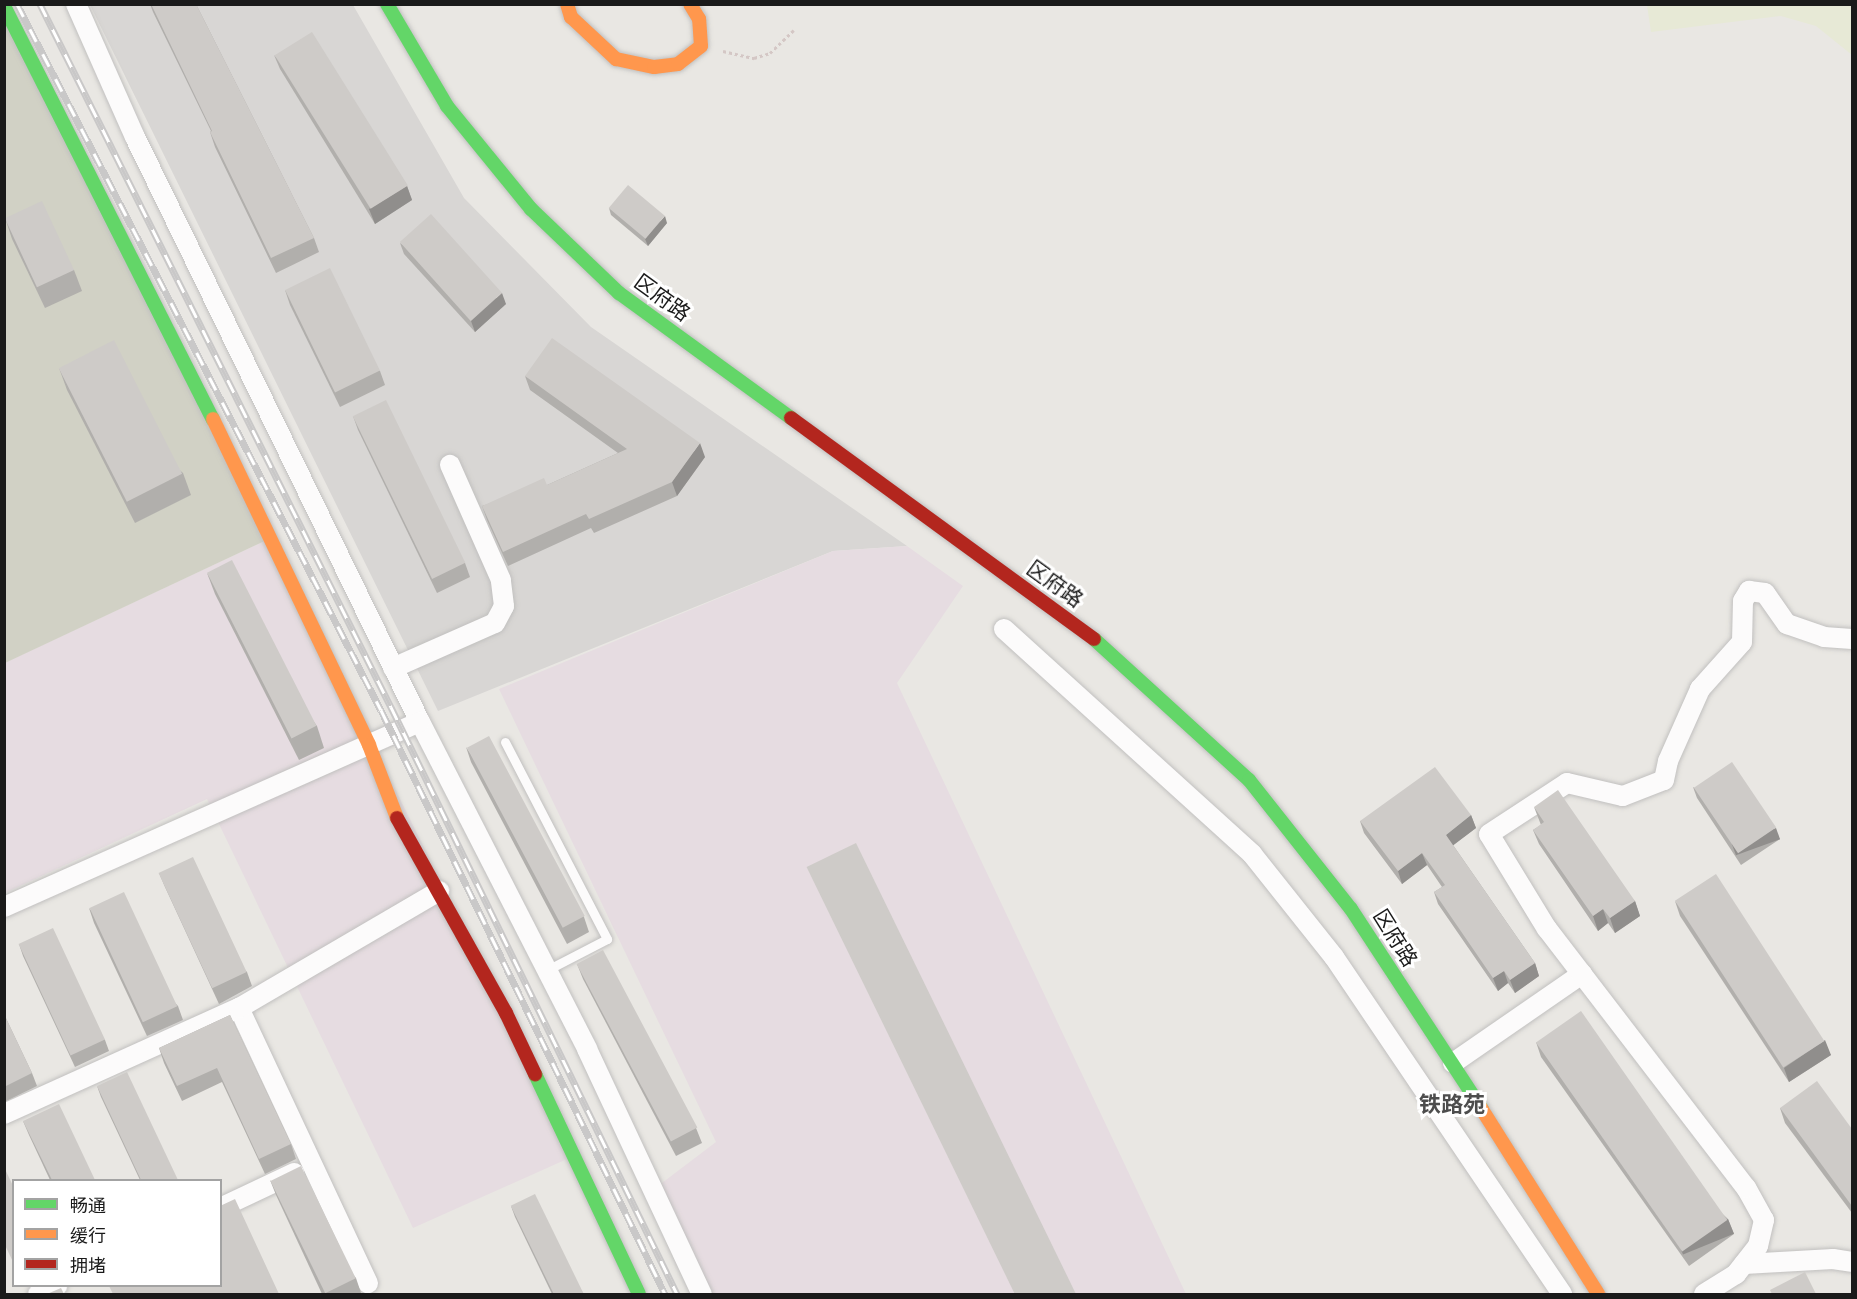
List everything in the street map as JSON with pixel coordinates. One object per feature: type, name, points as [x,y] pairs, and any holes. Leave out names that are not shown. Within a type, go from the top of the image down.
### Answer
[{"type":"main road","name":"区府路","points":[[387,4],[447,106],[531,209],[619,294],[1112,652],[1249,780],[1351,909],[1453,1063],[1598,1294]]},
{"type":"main road","points":[[567,4],[571,17],[616,59],[654,67],[678,64],[700,46],[699,18],[690,4]]},
{"type":"main road","points":[[4,6],[267,527],[369,745],[399,824],[439,891],[506,1014],[639,1294]]},
{"type":"street","points":[[76,4],[135,137],[393,668],[547,970],[702,1294]]},
{"type":"street","points":[[393,668],[495,623],[504,606],[501,580],[450,465]]},
{"type":"street","points":[[1704,1294],[1736,1274],[1758,1246],[1764,1220],[1746,1188],[1547,929],[1489,834],[1568,783],[1623,796],[1664,780],[1668,761],[1700,689],[1742,642],[1743,601],[1749,591],[1765,593],[1786,624],[1824,638],[1852,639]]},
{"type":"street","points":[[1004,629],[1252,854],[1334,957],[1562,1294]]},
{"type":"street","points":[[4,907],[420,722]]},
{"type":"street","points":[[4,1114],[238,1008],[439,891]]},
{"type":"street","points":[[1453,1063],[1582,974]]},
{"type":"street","points":[[238,1008],[368,1283]]},
{"type":"street","points":[[222,1207],[311,1165]]},
{"type":"street","points":[[1744,1264],[1833,1258],[1852,1262]]},
{"type":"street","points":[[38,1294],[55,1287]]},
{"type":"lane","points":[[505,742],[607,939],[547,970]]},
{"type":"path","points":[[700,46],[754,58],[770,53],[794,30]]},
{"type":"shaded area","points":[[4,5],[271,538],[5,663],[4,663]]},
{"type":"shaded area","points":[[90,5],[353,5],[464,198],[591,327],[907,546],[833,551],[438,711]]},
{"type":"shaded area","points":[[271,538],[576,1155],[413,1228],[207,799],[5,893],[4,663]]},
{"type":"shaded area","points":[[907,546],[963,586],[897,683],[1186,1294],[710,1294],[658,1186],[716,1142],[499,689],[833,551]]},
{"type":"green space","points":[[1647,5],[1852,5],[1852,55],[1816,26],[1781,16],[1651,32]]},
{"type":"building","points":[[151,4],[196,4],[314,238],[271,258]]},
{"type":"building","points":[[312,32],[408,185],[371,209],[275,55]]},
{"type":"building","points":[[628,185],[665,216],[645,239],[609,208]]},
{"type":"building","points":[[42,201],[74,270],[37,287],[5,218]]},
{"type":"building","points":[[431,214],[502,293],[471,321],[400,242]]},
{"type":"building","points":[[330,268],[380,370],[335,392],[285,290]]},
{"type":"building","points":[[552,338],[700,443],[672,482],[589,519],[586,514],[503,552],[482,506],[544,478],[547,485],[627,449],[525,376]]},
{"type":"building","points":[[114,340],[182,474],[127,502],[59,368]]},
{"type":"building","points":[[386,400],[465,563],[432,579],[353,416]]},
{"type":"building","points":[[232,560],[316,726],[291,738],[207,573]]},
{"type":"building","points":[[489,736],[585,916],[563,928],[467,748]]},
{"type":"building","points":[[1732,762],[1776,827],[1738,853],[1694,788]]},
{"type":"building","points":[[1435,767],[1471,815],[1446,835],[1535,963],[1510,980],[1504,971],[1493,978],[1434,892],[1445,885],[1422,853],[1398,871],[1360,821]]},
{"type":"building","points":[[1558,790],[1635,901],[1610,918],[1603,909],[1593,916],[1533,830],[1544,822],[1534,807]]},
{"type":"building","points":[[856,843],[1076,1294],[1015,1294],[807,867]]},
{"type":"building","points":[[193,857],[247,972],[212,988],[159,873]]},
{"type":"building","points":[[1716,874],[1824,1041],[1783,1068],[1675,901]]},
{"type":"building","points":[[124,892],[177,1006],[143,1022],[90,908]]},
{"type":"building","points":[[53,928],[105,1039],[71,1056],[19,944]]},
{"type":"building","points":[[603,950],[697,1127],[671,1142],[577,964]]},
{"type":"building","points":[[1581,1011],[1727,1220],[1682,1251],[1536,1043]]},
{"type":"building","points":[[4,1014],[32,1073],[4,1087]]},
{"type":"building","points":[[230,1015],[291,1144],[259,1159],[217,1068],[177,1086],[159,1048]]},
{"type":"building","points":[[127,1072],[178,1179],[141,1179],[97,1086]]},
{"type":"building","points":[[1817,1081],[1852,1129],[1852,1206],[1780,1108]]},
{"type":"building","points":[[59,1104],[95,1179],[52,1179],[23,1121]]},
{"type":"building","points":[[301,1166],[356,1278],[325,1293],[270,1181]]},
{"type":"building","points":[[4,1167],[12,1184],[12,1260],[4,1243]]},
{"type":"building","points":[[535,1194],[584,1294],[554,1294],[511,1206]]},
{"type":"building","points":[[235,1199],[279,1294],[113,1294],[110,1287],[222,1287],[222,1205]]},
{"type":"building","points":[[1805,1272],[1816,1294],[1772,1294],[1770,1290]]},
{"type":"building","points":[[61,1288],[64,1294],[47,1294]]},
{"type":"railway","points":[[17,4],[381,710],[665,1294]]},
{"type":"railway","points":[[40,4],[391,707],[677,1294]]},
{"type":"traffic: fast","points":[[387,4],[447,106],[531,209],[619,293],[791,418]]},
{"type":"traffic: fast","points":[[4,6],[213,419]]},
{"type":"traffic: fast","points":[[1094,639],[1249,780],[1351,909],[1481,1108]]},
{"type":"traffic: fast","points":[[535,1074],[639,1294]]},
{"type":"traffic: slow","points":[[567,4],[571,17],[616,59],[654,67],[678,64],[701,46],[699,19],[690,4]]},
{"type":"traffic: slow","points":[[213,419],[369,745],[397,818]]},
{"type":"traffic: slow","points":[[1481,1108],[1598,1294]]},
{"type":"traffic: jam","points":[[791,418],[1094,639]]},
{"type":"traffic: jam","points":[[397,818],[506,1013],[535,1074]]},
{"type":"district","name":"铁路苑","points":[[1452,1106]]}]
